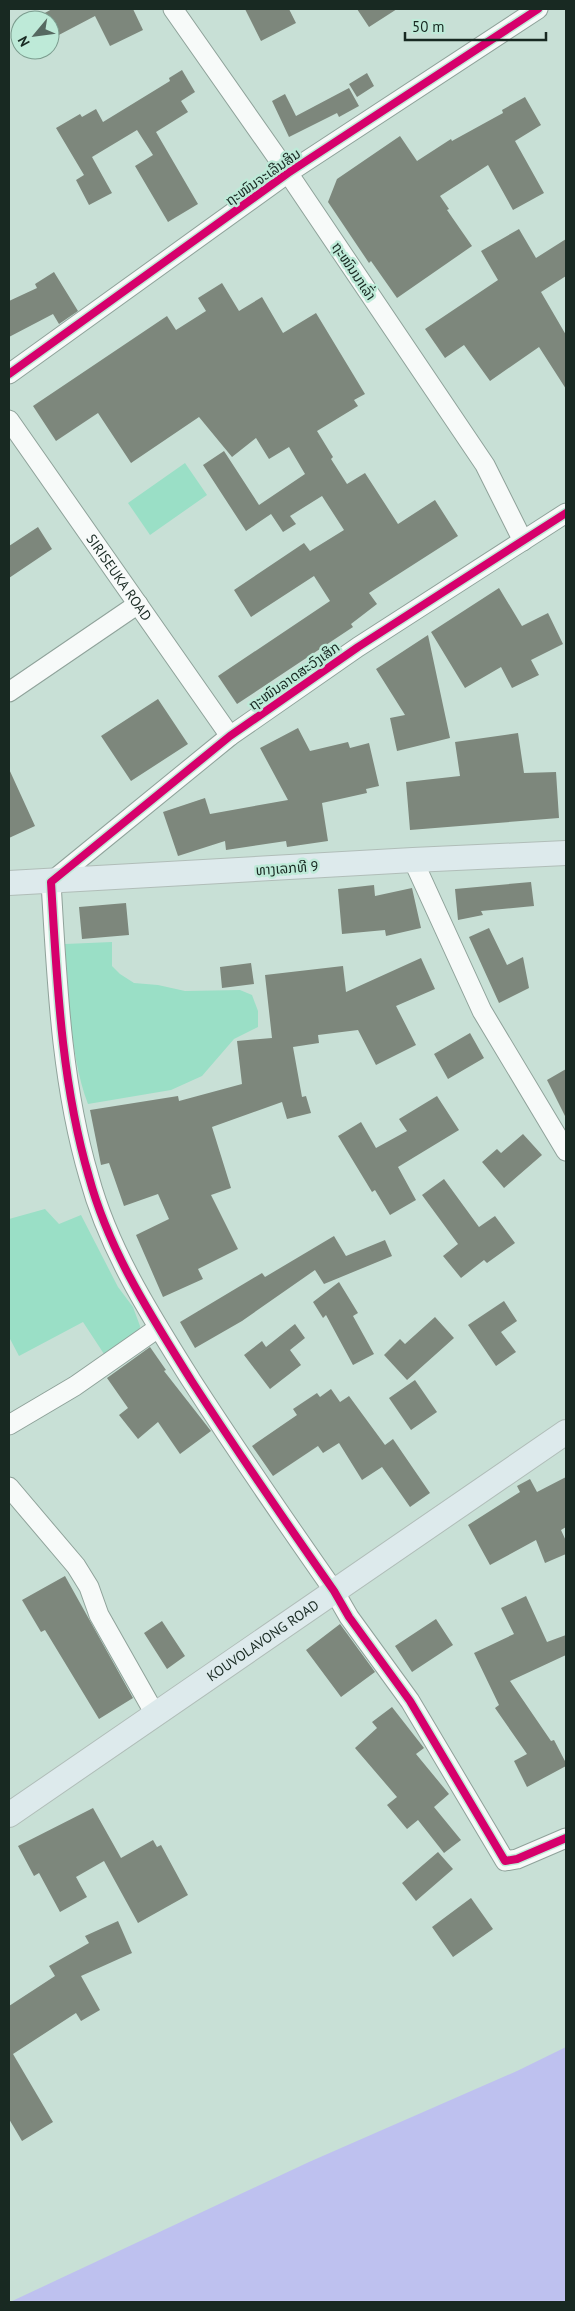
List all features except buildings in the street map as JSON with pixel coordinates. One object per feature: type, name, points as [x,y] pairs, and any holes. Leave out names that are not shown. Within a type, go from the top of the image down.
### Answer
[{"type":"main road","name":"ທາງເລກທີ 9","points":[[9,884],[413,860],[566,853]]},
{"type":"main road","name":"KOUVOLAVONG ROAD","points":[[9,1815],[566,1432]]},
{"type":"street","name":"ຖະໜົນນາເລົ່າ","points":[[173,9],[288,173],[484,465],[523,541]]},
{"type":"street","name":"ຖະໜົນຈະເລີນສິນ","points":[[9,374],[288,173],[538,9]]},
{"type":"street","name":"SIRISEUKA ROAD","points":[[9,420],[230,736]]},
{"type":"street","name":"ຖະໜົນລາດສະວົງເສິກ","points":[[52,882],[230,736],[358,647],[566,512]]},
{"type":"street","points":[[9,692],[138,604]]},
{"type":"street","points":[[413,860],[482,1011],[566,1151]]},
{"type":"street","points":[[52,882],[59,1012],[79,1139],[89,1179],[105,1222],[131,1281],[158,1328],[220,1425],[334,1591],[348,1617],[410,1700],[505,1861],[517,1859],[566,1838]]},
{"type":"street","points":[[9,1425],[75,1386],[158,1328]]},
{"type":"street","points":[[9,1487],[80,1573],[89,1587],[99,1615],[155,1714]]},
{"type":"green space","points":[[185,463],[207,495],[150,535],[128,503]]},
{"type":"green space","points":[[112,942],[112,966],[134,983],[158,985],[185,991],[240,990],[252,995],[258,1011],[258,1027],[234,1039],[202,1076],[171,1090],[88,1104],[77,1066],[74,1046],[65,944]]},
{"type":"green space","points":[[45,1209],[59,1224],[81,1215],[118,1287],[133,1307],[140,1326],[139,1335],[106,1357],[83,1322],[19,1356],[9,1337],[9,1219]]},
{"type":"water","points":[[566,2047],[566,2302],[10,2302],[309,2162],[517,2071]]},
{"type":"cycle path","points":[[9,374],[288,173],[538,9]]},
{"type":"cycle path","points":[[566,513],[358,647],[230,736],[51,882],[62,1031],[72,1105],[97,1204],[132,1282],[176,1356],[226,1433],[334,1591],[349,1617],[410,1701],[505,1861],[517,1859],[566,1838]]}]
